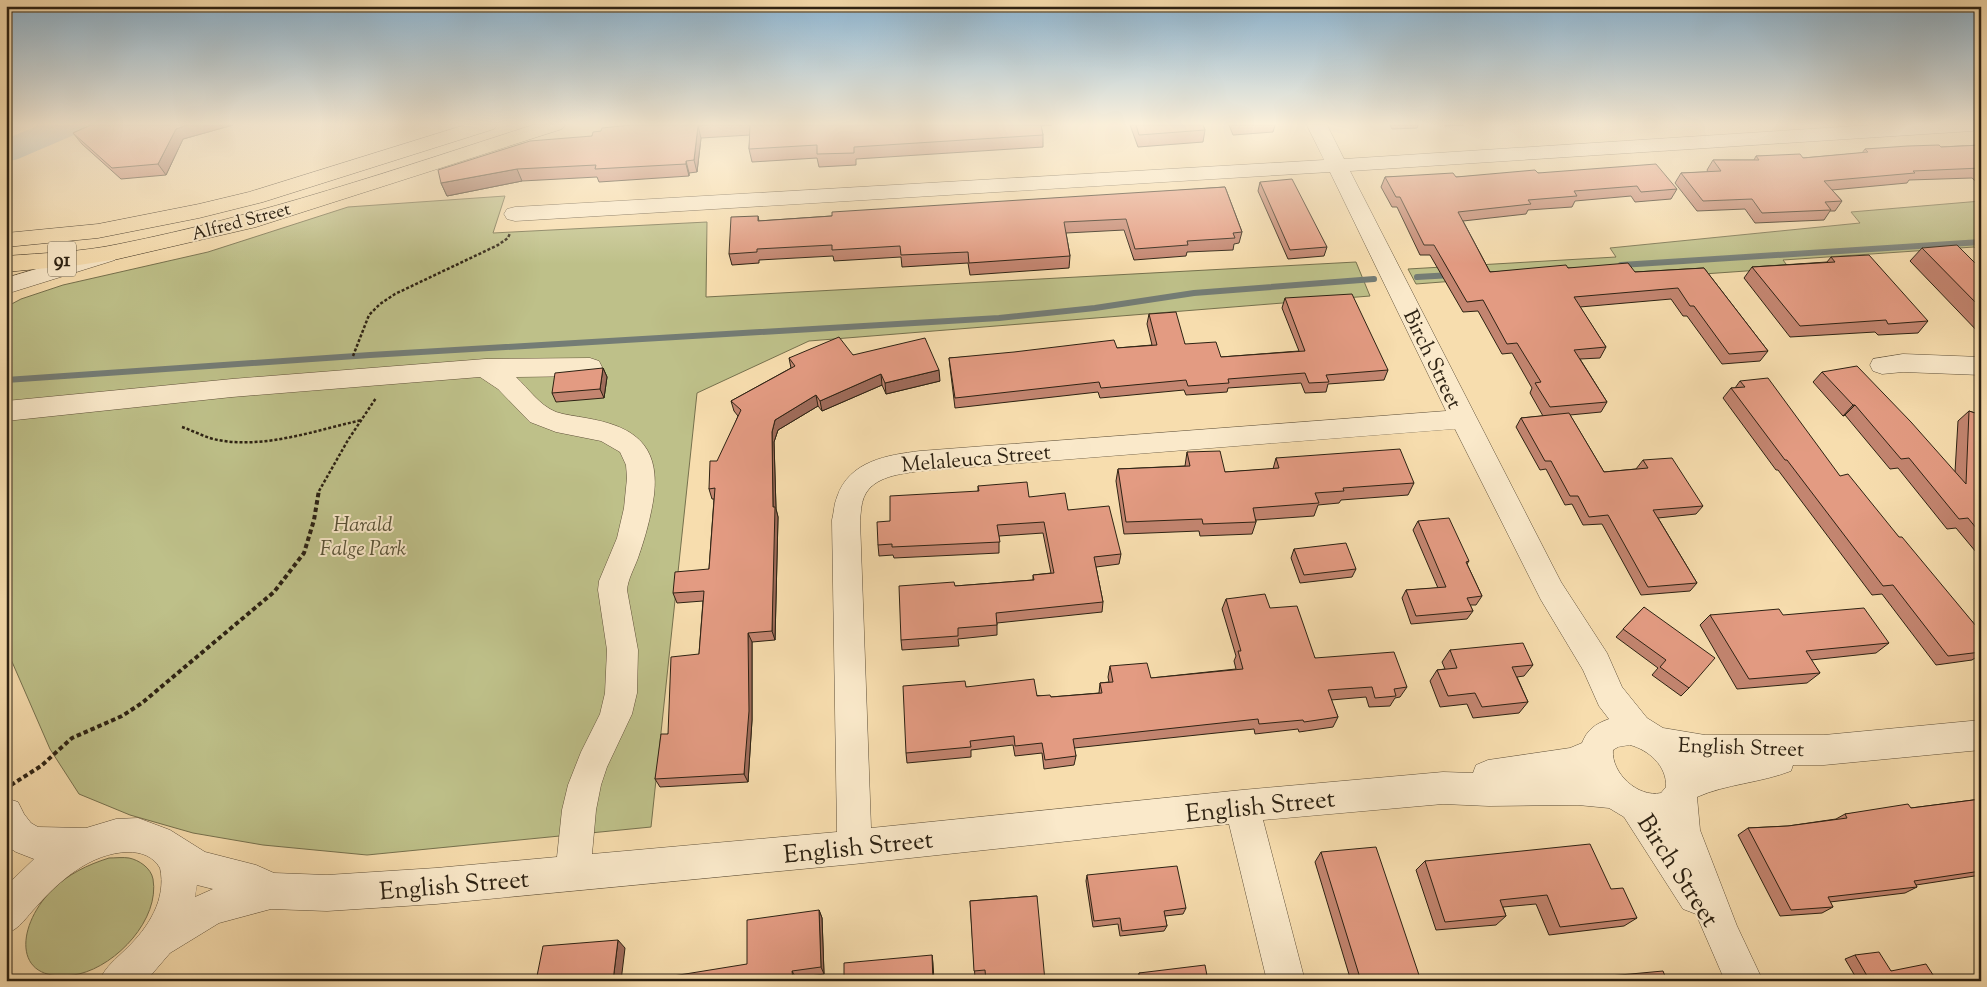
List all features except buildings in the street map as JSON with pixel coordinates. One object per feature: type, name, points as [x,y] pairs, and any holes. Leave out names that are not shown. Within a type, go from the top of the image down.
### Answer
[{"type":"main road","name":"Alfred Street","points":[[6,240],[98,231],[199,211],[264,194],[338,171]]},
{"type":"main road","name":"Alfred Street","points":[[6,264],[79,258],[118,252],[256,220],[411,171]]},
{"type":"street","points":[[516,214],[1250,171]]},
{"type":"street","name":"Birch Street","points":[[1340,171],[1551,591],[1596,663],[1610,696],[1636,728],[1654,740]]},
{"type":"street","points":[[6,286],[118,252]]},
{"type":"street","points":[[1882,365],[1903,363],[1981,366]]},
{"type":"street","points":[[6,411],[222,389],[485,368],[590,367]]},
{"type":"street","points":[[485,368],[507,384],[534,412],[557,422],[604,431],[627,443],[635,452],[640,469],[641,493],[631,534],[613,584],[613,597],[622,643],[621,694],[612,722],[589,770],[583,789],[572,874]]},
{"type":"street","name":"Melaleuca Street","points":[[854,847],[846,520],[852,493],[867,475],[892,464],[920,461],[1463,419]]},
{"type":"street","name":"Birch Street","points":[[1551,591],[1597,713],[1600,730],[1596,749]]},
{"type":"street","points":[[1622,730],[1637,732],[1654,740],[1670,753],[1682,773],[1681,792],[1676,802],[1665,808],[1650,809],[1625,799],[1599,773],[1596,749],[1605,735],[1622,730]]},
{"type":"street","name":"English Street","points":[[1654,740],[1705,750],[1824,750],[1981,735]]},
{"type":"street","name":"English Street","points":[[1443,788],[1484,776],[1570,764],[1596,749]]},
{"type":"street","name":"English Street","points":[[1681,792],[1705,777],[1824,750]]},
{"type":"street","name":"English Street","points":[[159,940],[206,910],[225,902],[271,891],[327,893],[378,891],[572,874],[854,847],[1242,806],[1443,788],[1489,790],[1578,789],[1625,799]]},
{"type":"street","name":"Birch Street","points":[[1681,792],[1683,830],[1722,935],[1744,981]]},
{"type":"street","name":"Birch Street","points":[[1625,799],[1722,935]]},
{"type":"street","points":[[1242,806],[1286,981]]},
{"type":"street","points":[[6,814],[16,834],[29,842],[59,846],[87,845]]},
{"type":"street","name":"English Street","points":[[87,845],[107,838],[143,837],[158,842],[199,868],[256,883],[271,891]]},
{"type":"street","points":[[7,916],[22,894],[41,874],[63,858],[87,845]]},
{"type":"street","points":[[118,981],[140,963],[159,940],[173,915],[180,890],[178,868],[170,851]]},
{"type":"street","points":[[6,910],[7,916]]},
{"type":"path","points":[[357,345],[369,315],[380,304],[395,294],[508,238],[516,214]]},
{"type":"path","points":[[6,789],[41,766],[72,738],[122,716],[142,703],[274,592],[304,553],[314,520],[319,489],[348,440],[375,402],[386,377]]},
{"type":"path","points":[[182,428],[218,440],[247,441],[362,420]]},
{"type":"green space","name":"Harald Falge Park","points":[[505,196],[493,233],[707,222],[706,297],[1356,262],[1370,296],[809,341],[697,393],[651,827],[367,855],[263,845],[193,833],[130,815],[79,794],[50,749],[6,648],[6,307],[21,299],[63,285],[208,252],[348,207]]},
{"type":"green space","points":[[1981,201],[1981,253],[1974,247],[1783,260],[1789,268],[1632,279],[1624,268],[1416,284],[1408,269],[1616,257],[1610,248],[1860,223],[1851,212]]},
{"type":"green space","points":[[109,858],[133,859],[150,871],[153,879],[153,894],[150,909],[143,924],[121,951],[93,969],[79,974],[57,976],[41,972],[31,963],[26,951],[26,937],[31,921],[39,906],[57,885],[71,875],[85,867]]},
{"type":"waterway","points":[[1621,265],[1981,242]]},
{"type":"waterway","points":[[1417,277],[1452,275]]},
{"type":"waterway","points":[[6,380],[370,355],[999,318],[1095,308],[1194,293],[1374,279]]}]
